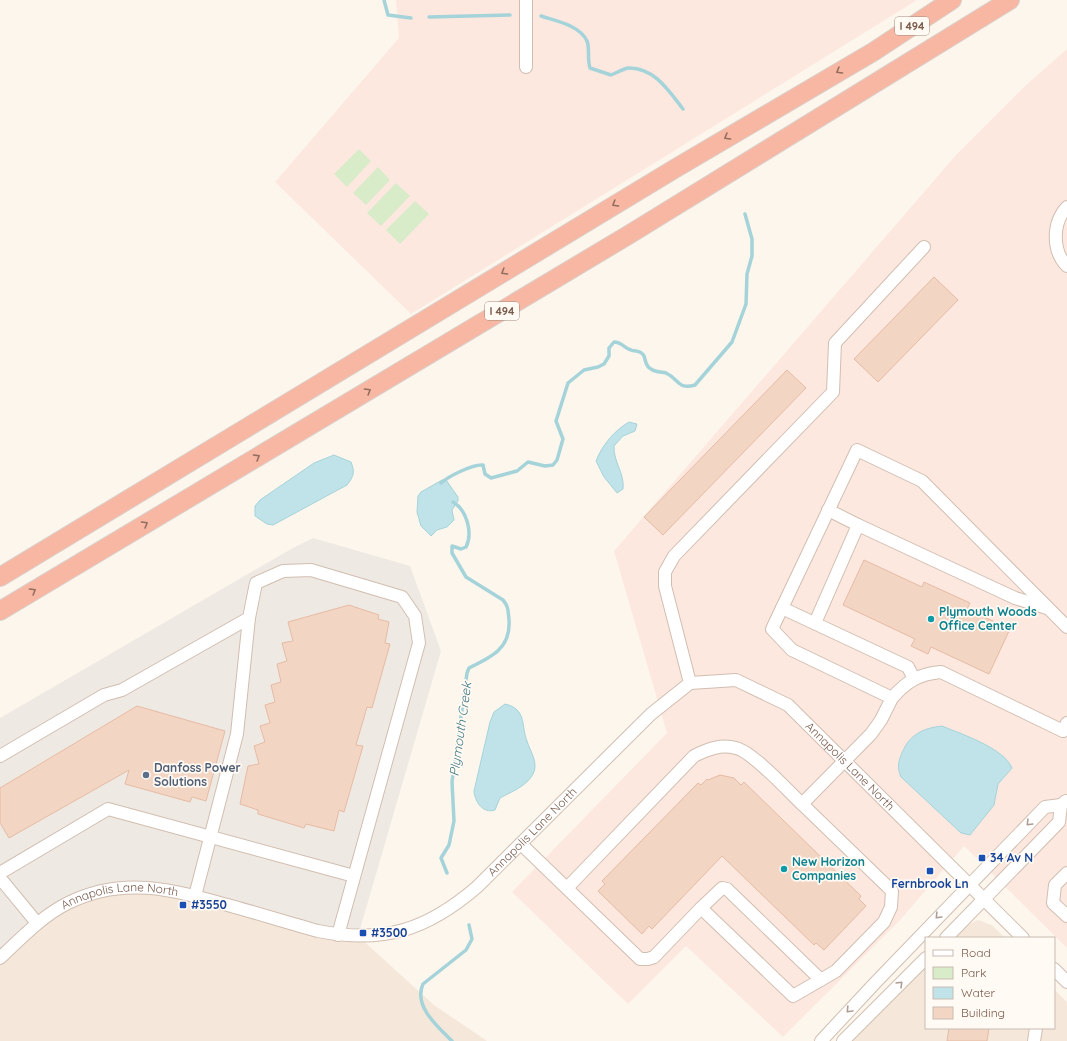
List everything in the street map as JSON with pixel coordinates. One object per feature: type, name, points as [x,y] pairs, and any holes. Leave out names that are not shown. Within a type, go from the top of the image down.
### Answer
[{"type":"highway","points":[[873,52],[939,0]]},
{"type":"highway","name":"I 494","points":[[0,577],[676,168],[873,52],[952,0]]},
{"type":"highway","points":[[1006,3],[1020,0]]},
{"type":"highway","name":"I 494","points":[[0,611],[630,234],[1006,3]]},
{"type":"street","points":[[526,0],[526,67]]},
{"type":"street","points":[[1067,207],[1057,223],[1055,238],[1060,259],[1067,266]]},
{"type":"street","points":[[690,683],[665,586],[665,572],[674,556],[833,392],[835,343],[924,247]]},
{"type":"street","points":[[892,698],[792,650],[772,629],[857,450],[922,481],[1067,627]]},
{"type":"street","points":[[828,510],[1015,598],[1048,608]]},
{"type":"street","points":[[815,623],[858,525]]},
{"type":"street","points":[[195,896],[237,734],[249,618],[256,583],[283,571],[311,570],[402,597],[415,616],[419,643],[338,935]]},
{"type":"street","points":[[782,608],[908,667],[914,679]]},
{"type":"street","points":[[0,756],[104,695],[122,690],[249,618]]},
{"type":"street","points":[[802,804],[870,734],[881,720],[892,698],[903,686],[926,673],[941,672],[1063,731],[1067,723]]},
{"type":"street","name":"Annapolis Lane North","points":[[1,954],[37,923],[68,903],[95,893],[124,887],[154,888],[195,896],[318,931],[338,935],[373,936],[390,934],[429,921],[455,906],[521,844],[651,714],[690,683],[736,680],[788,705],[1021,937]]},
{"type":"street","points":[[567,888],[694,756],[709,749],[722,746],[737,748],[749,755],[892,891],[891,907],[884,922],[836,971],[793,996],[701,908]]},
{"type":"street","points":[[821,1041],[875,982],[1045,807],[1065,805],[1060,822],[947,937]]},
{"type":"street","points":[[0,873],[108,808],[211,838],[354,876]]},
{"type":"street","points":[[521,844],[640,958],[648,959],[654,957],[722,888],[727,889],[821,980]]},
{"type":"street","points":[[1067,873],[1055,885],[1053,903],[1067,916]]},
{"type":"street","points":[[0,878],[37,923]]},
{"type":"street","points":[[843,1041],[925,959]]},
{"type":"street","points":[[1034,1041],[1036,1029]]},
{"type":"shaded area","points":[[396,0],[917,0],[411,314],[275,182],[399,38]]},
{"type":"shaded area","points":[[1067,49],[1067,948],[964,846],[900,920],[783,1037],[686,946],[628,1004],[512,892],[667,733],[614,551],[956,155],[1025,86]]},
{"type":"shaded area","points":[[313,538],[410,566],[441,651],[358,936],[195,896],[124,887],[68,903],[0,958],[0,718],[291,549]]},
{"type":"shaded area","points":[[124,887],[358,936],[434,1005],[487,1041],[0,1041],[0,958],[68,903]]},
{"type":"shaded area","points":[[978,920],[992,925],[1004,937],[955,937],[967,925]]},
{"type":"shaded area","points":[[925,968],[925,1029],[1055,1029],[1055,990],[1067,1002],[1067,1041],[852,1041]]},
{"type":"green space","points":[[359,149],[371,161],[347,187],[334,174]]},
{"type":"green space","points":[[378,167],[390,180],[366,205],[353,193]]},
{"type":"green space","points":[[396,183],[410,196],[381,226],[367,213]]},
{"type":"green space","points":[[415,201],[429,214],[400,244],[386,230]]},
{"type":"water","points":[[629,422],[637,424],[635,431],[623,436],[614,446],[615,457],[623,483],[623,489],[617,493],[604,477],[596,461],[610,438]]},
{"type":"water","points":[[334,455],[351,462],[353,474],[347,485],[273,525],[267,524],[255,516],[255,506],[260,500],[314,463]]},
{"type":"water","points":[[442,480],[446,480],[458,497],[458,501],[452,510],[454,520],[447,527],[437,530],[431,536],[421,526],[417,512],[418,496],[421,492]]},
{"type":"water","points":[[505,704],[512,706],[520,714],[528,745],[535,761],[535,770],[527,782],[500,798],[495,810],[491,811],[483,809],[480,806],[474,791],[490,722],[494,712]]},
{"type":"water","points":[[942,726],[981,742],[991,748],[1000,754],[1012,768],[998,784],[994,805],[970,835],[961,833],[901,777],[899,771],[898,765],[901,756],[909,741],[923,731]]},
{"type":"building","points":[[934,277],[958,300],[878,382],[854,359]]},
{"type":"building","points":[[787,370],[806,388],[663,535],[644,517]]},
{"type":"building","name":"Plymouth Woods Office Center","points":[[864,560],[922,587],[924,582],[970,603],[967,609],[1010,629],[989,674],[931,647],[928,654],[911,646],[915,639],[843,605]]},
{"type":"building","points":[[349,605],[379,615],[378,619],[389,622],[385,643],[390,644],[372,708],[367,707],[356,745],[363,746],[344,812],[339,810],[334,831],[306,824],[304,828],[258,814],[258,810],[240,804],[248,766],[259,764],[254,746],[265,742],[260,726],[270,723],[265,705],[275,702],[271,685],[281,682],[277,664],[287,661],[282,643],[293,641],[288,622]]},
{"type":"building","points":[[137,706],[225,731],[206,801],[192,797],[190,802],[125,784],[129,770],[9,838],[0,823],[0,788]]},
{"type":"building","name":"New Horizon Companies","points":[[720,775],[734,778],[741,785],[744,782],[861,896],[859,899],[866,906],[824,950],[816,943],[814,945],[722,856],[652,929],[649,926],[642,934],[598,891],[605,884],[602,881],[698,783],[701,785],[707,779],[708,780]]},
{"type":"building","points":[[949,1029],[989,1029],[987,1041],[947,1041]]},
{"type":"waterway","name":"Plymouth Creek","points":[[384,0],[388,15],[411,18]]},
{"type":"waterway","name":"Plymouth Creek","points":[[429,17],[510,15]]},
{"type":"waterway","name":"Plymouth Creek","points":[[541,16],[567,24],[579,31],[584,36],[588,44],[590,68],[611,75],[628,68],[646,71],[660,81],[683,109]]},
{"type":"waterway","name":"Plymouth Creek","points":[[441,483],[461,471],[479,465],[483,465],[485,474],[491,478],[517,471],[528,462],[545,466],[553,465],[557,460],[563,439],[556,421],[568,383],[584,370],[604,364],[609,356],[609,348],[614,342],[641,353],[644,356],[648,366],[653,370],[670,375],[682,385],[695,385],[732,342],[746,304],[747,274],[752,256],[752,239],[745,214]]},
{"type":"waterway","name":"Plymouth Creek","points":[[447,873],[441,858],[449,845],[454,821],[452,782],[467,673],[469,668],[485,660],[503,645],[509,630],[508,612],[503,600],[466,577],[452,553],[452,546],[461,549],[466,547],[469,535],[469,529],[465,516],[462,510],[453,502]]},
{"type":"waterway","name":"Plymouth Creek","points":[[452,1041],[428,1016],[421,1000],[421,992],[423,984],[466,950],[472,939],[469,925]]},
{"type":"place","name":"Plymouth Woods Office Center","points":[[931,619]]},
{"type":"place","name":"Danfoss Power Solutions","points":[[146,775]]},
{"type":"place","name":"34 Av N","points":[[982,858]]},
{"type":"place","name":"New Horizon Companies","points":[[784,869]]},
{"type":"place","name":"Fernbrook Ln","points":[[930,871]]},
{"type":"place","name":"#3550","points":[[183,905]]},
{"type":"place","name":"#3500","points":[[363,933]]}]
